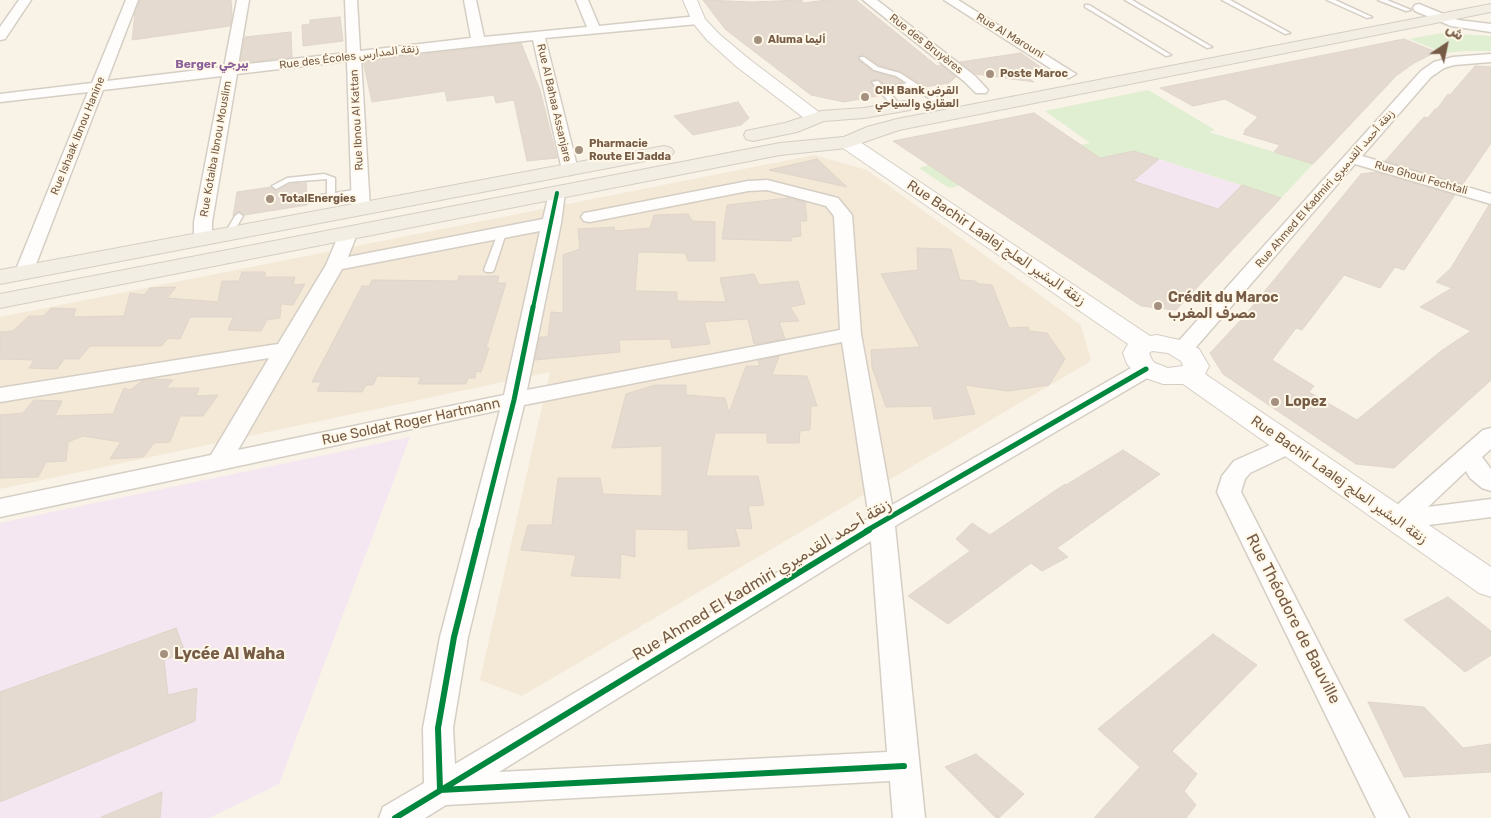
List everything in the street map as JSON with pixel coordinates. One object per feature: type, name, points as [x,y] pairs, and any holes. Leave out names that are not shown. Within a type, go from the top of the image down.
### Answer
[{"type":"main road","points":[[1148,59],[1467,0]]},
{"type":"main road","points":[[1486,0],[1491,1]]},
{"type":"main road","points":[[0,301],[780,149],[838,143],[860,138],[864,134],[897,125],[1443,19],[1491,8]]},
{"type":"main road","points":[[1050,77],[1076,72]]},
{"type":"main road","points":[[0,277],[202,239],[234,225],[361,201],[570,170],[763,134],[809,120],[898,107],[1001,86]]},
{"type":"main road","points":[[838,115],[860,122],[864,126],[864,134]]},
{"type":"main road","points":[[809,120],[802,127],[806,136],[838,143]]},
{"type":"street","points":[[0,36],[25,0]]},
{"type":"street","name":"Rue Ishaak Ibnou Hanine","points":[[24,272],[132,0]]},
{"type":"street","name":"Rue Kotaiba Ibnou Mouslim","points":[[202,239],[203,222],[243,0]]},
{"type":"street","name":"Rue Ibnou Al Kattan","points":[[351,0],[361,201]]},
{"type":"street","points":[[470,0],[478,41]]},
{"type":"street","points":[[582,0],[595,30]]},
{"type":"street","points":[[690,0],[698,20],[730,53],[809,120]]},
{"type":"street","name":"Rue des Bruyères","points":[[869,0],[970,79],[981,90]]},
{"type":"street","name":"Rue Al Marouni","points":[[950,0],[1076,72]]},
{"type":"street","points":[[1413,9],[1443,19],[1491,28]]},
{"type":"street","name":"Rue des Écoles زنقة المدارس","points":[[0,98],[97,88],[478,41],[698,20]]},
{"type":"street","name":"Rue Al Bahaa Assanjare","points":[[538,35],[570,170]]},
{"type":"street","name":"Rue Ahmed El Kadmiri زنقة أحمد القدميري","points":[[1186,362],[1351,158],[1432,69],[1453,61],[1488,58]]},
{"type":"street","name":"Rue Bachir Laalej زنقة البشير العلج","points":[[838,143],[1145,357],[1166,343],[1186,362],[1288,444],[1491,584]]},
{"type":"street","name":"Rue Ghoul Fechtali","points":[[1351,158],[1491,199]]},
{"type":"street","points":[[590,217],[748,186],[767,185],[785,188],[832,202],[843,216],[852,334],[882,522],[908,818]]},
{"type":"street","points":[[557,193],[514,400],[454,636],[438,728],[440,790],[904,766]]},
{"type":"street","points":[[335,265],[552,223]]},
{"type":"street","points":[[219,462],[335,265],[348,234]]},
{"type":"street","name":"Rue Soldat Roger Hartmann","points":[[0,508],[514,400],[852,334]]},
{"type":"street","points":[[0,396],[287,349]]},
{"type":"street","name":"Rue Ahmed El Kadmiri زنقة أحمد القدميري","points":[[395,818],[882,522],[1145,357]]},
{"type":"street","points":[[1397,520],[1491,436]]},
{"type":"street","name":"Rue Théodore de Bauville","points":[[1288,444],[1242,467],[1234,476],[1229,492],[1393,818]]},
{"type":"street","points":[[1470,456],[1480,472],[1491,482]]},
{"type":"street","points":[[1397,520],[1491,508]]},
{"type":"lane","points":[[1128,0],[1209,48]]},
{"type":"lane","points":[[1225,0],[1288,33]]},
{"type":"lane","points":[[1330,0],[1369,17]]},
{"type":"lane","points":[[1381,0],[1413,9]]},
{"type":"lane","points":[[1087,6],[1168,55]]},
{"type":"lane","points":[[862,58],[876,69],[898,74],[936,99]]},
{"type":"lane","points":[[876,82],[898,107]]},
{"type":"lane","points":[[883,90],[914,84]]},
{"type":"lane","points":[[276,186],[286,180],[324,176],[331,178],[331,197]]},
{"type":"lane","points":[[307,200],[331,197],[361,201]]},
{"type":"lane","points":[[489,270],[502,233]]},
{"type":"shaded area","points":[[881,49],[925,87],[872,98],[843,55]]},
{"type":"shaded area","points":[[1134,151],[1281,198],[1243,238],[1041,169]]},
{"type":"shaded area","points":[[814,155],[867,170],[1081,325],[1091,361],[522,696],[480,680],[550,372],[0,489],[0,317]]},
{"type":"shaded area","name":"Lycée Al Waha","points":[[410,437],[279,784],[209,818],[0,818],[0,523]]},
{"type":"green space","points":[[1442,33],[1491,36],[1491,51],[1444,53],[1409,39]]},
{"type":"green space","points":[[1148,90],[1215,130],[1209,132],[1313,164],[1281,198],[1134,151],[949,188],[919,168],[976,151],[993,163],[1090,143],[1045,111]]},
{"type":"building","points":[[140,0],[231,0],[232,16],[230,26],[132,40],[135,13]]},
{"type":"building","points":[[703,0],[753,2],[801,0],[804,3],[826,0],[856,0],[937,66],[941,65],[956,77],[949,83],[925,87],[901,71],[879,65],[865,55],[860,55],[859,60],[873,71],[902,82],[886,86],[879,80],[872,80],[871,83],[881,95],[844,102],[811,95],[725,29]]},
{"type":"building","points":[[340,17],[343,41],[303,46],[302,25],[310,24],[310,20]]},
{"type":"building","points":[[291,32],[292,57],[240,63],[245,37]]},
{"type":"building","points":[[1404,39],[1436,52],[1414,63],[1396,76],[1313,164],[1274,152],[1280,145],[1243,134],[1258,117],[1225,99],[1193,106],[1160,88]]},
{"type":"building","points":[[521,43],[540,90],[557,158],[527,161],[514,100],[496,103],[494,95],[447,101],[445,91],[372,102],[363,61]]},
{"type":"building","points":[[1021,53],[1042,68],[1019,72],[1034,82],[976,74],[960,62]]},
{"type":"building","points":[[1475,66],[1491,67],[1491,143],[1463,184],[1385,161],[1424,117],[1428,118],[1437,109],[1448,94],[1450,95]]},
{"type":"building","points":[[738,102],[749,118],[741,125],[693,135],[674,116]]},
{"type":"building","points":[[1034,113],[1100,158],[1134,151],[1159,159],[1133,181],[1218,209],[1242,185],[1281,198],[1176,310],[1141,306],[893,141]]},
{"type":"building","points":[[817,159],[847,187],[769,170]]},
{"type":"building","points":[[1376,172],[1455,195],[1404,270],[1395,267],[1380,288],[1344,275],[1302,330],[1296,328],[1272,360],[1314,386],[1309,392],[1357,420],[1441,351],[1471,331],[1420,307],[1452,288],[1436,282],[1451,268],[1489,205],[1491,206],[1491,380],[1394,468],[1356,464],[1223,374],[1210,353],[1241,320],[1361,174]]},
{"type":"building","points":[[306,183],[307,196],[302,197],[301,200],[307,205],[244,215],[239,211],[233,216],[237,192],[271,187],[277,191],[289,184]]},
{"type":"building","points":[[788,198],[805,202],[807,221],[800,221],[801,236],[792,237],[791,241],[722,239],[727,205]]},
{"type":"building","points":[[688,214],[692,221],[715,222],[715,261],[688,261],[685,253],[638,252],[635,291],[677,292],[677,301],[726,302],[720,278],[754,274],[759,285],[798,281],[805,304],[790,307],[799,321],[779,322],[785,339],[754,344],[748,319],[704,322],[710,344],[672,348],[670,339],[619,340],[620,352],[535,360],[540,337],[548,337],[551,312],[563,313],[563,255],[580,249],[578,229],[614,227],[615,231],[650,228],[654,215]]},
{"type":"building","points":[[917,248],[951,249],[960,280],[992,285],[1009,328],[1028,327],[1029,331],[1047,333],[1065,359],[1049,385],[1008,391],[965,385],[975,414],[934,419],[932,406],[886,407],[872,367],[871,350],[920,347],[881,274],[918,270]]},
{"type":"building","points":[[242,272],[265,272],[265,277],[295,277],[293,285],[305,284],[293,305],[281,304],[280,318],[267,320],[261,331],[228,330],[233,317],[190,317],[180,339],[168,338],[162,346],[90,346],[79,359],[64,359],[57,369],[29,368],[34,360],[0,359],[0,332],[13,331],[29,316],[44,316],[51,308],[76,309],[73,317],[124,316],[130,293],[144,295],[150,288],[176,287],[167,298],[218,302],[222,281],[239,281]]},
{"type":"building","points":[[459,276],[499,276],[497,283],[506,283],[486,348],[489,348],[481,372],[476,371],[475,378],[468,378],[466,384],[418,384],[421,377],[377,376],[373,385],[366,385],[362,392],[317,391],[321,382],[312,382],[362,286],[370,286],[372,280],[458,281]]},
{"type":"building","points":[[779,356],[772,375],[807,376],[817,406],[811,406],[810,430],[800,431],[799,443],[767,443],[767,433],[715,433],[706,476],[758,476],[764,505],[748,506],[752,529],[735,528],[740,546],[688,549],[688,530],[635,529],[635,557],[621,554],[620,578],[571,576],[576,555],[521,550],[528,525],[552,525],[558,478],[600,478],[603,494],[662,496],[662,446],[612,448],[626,394],[655,385],[686,385],[686,395],[725,398],[729,413],[746,366],[760,366],[758,360]]},
{"type":"building","points":[[153,379],[173,380],[166,388],[199,388],[196,396],[218,395],[203,416],[180,416],[170,442],[154,443],[143,457],[110,459],[121,442],[83,436],[68,442],[66,461],[46,462],[38,477],[0,478],[0,415],[23,413],[34,400],[62,401],[55,416],[113,414],[124,388],[130,390],[142,381]]},
{"type":"building","points":[[1123,450],[1160,474],[1057,548],[1068,557],[1042,571],[1031,563],[948,624],[908,596],[970,551],[956,539],[972,523],[990,535],[1065,484]]},
{"type":"building","points":[[1448,597],[1491,631],[1491,655],[1465,672],[1404,620]]},
{"type":"building","points":[[176,628],[185,652],[164,660],[168,695],[197,688],[195,721],[0,802],[0,692]]},
{"type":"building","points":[[1213,634],[1257,665],[1172,751],[1197,774],[1184,791],[1196,805],[1186,818],[1094,818],[1140,767],[1098,729]]},
{"type":"building","points":[[1368,702],[1424,707],[1463,748],[1491,744],[1491,772],[1404,777]]},
{"type":"building","points":[[976,754],[1024,794],[999,818],[996,818],[945,767]]},
{"type":"building","points":[[162,792],[160,818],[101,818],[101,817]]},
{"type":"cycle path","points":[[557,193],[514,400],[454,637],[438,728],[440,790],[904,766]]},
{"type":"cycle path","points":[[395,818],[882,522],[1146,369]]},
{"type":"place","name":"Aluma أليما","points":[[758,40]]},
{"type":"place","name":"Poste Maroc","points":[[990,74]]},
{"type":"place","name":"CIH Bank القرض العقاري والسياحي","points":[[865,97]]},
{"type":"place","name":"Pharmacie Route El Jadda","points":[[579,150]]},
{"type":"place","name":"TotalEnergies","points":[[270,199]]},
{"type":"place","name":"Crédit du Maroc مصرف المغرب","points":[[1158,306]]},
{"type":"place","name":"Lopez","points":[[1275,402]]},
{"type":"place","name":"Lycée Al Waha","points":[[164,654]]},
{"type":"district","name":"Berger بيرجي","points":[[212,65]]}]
